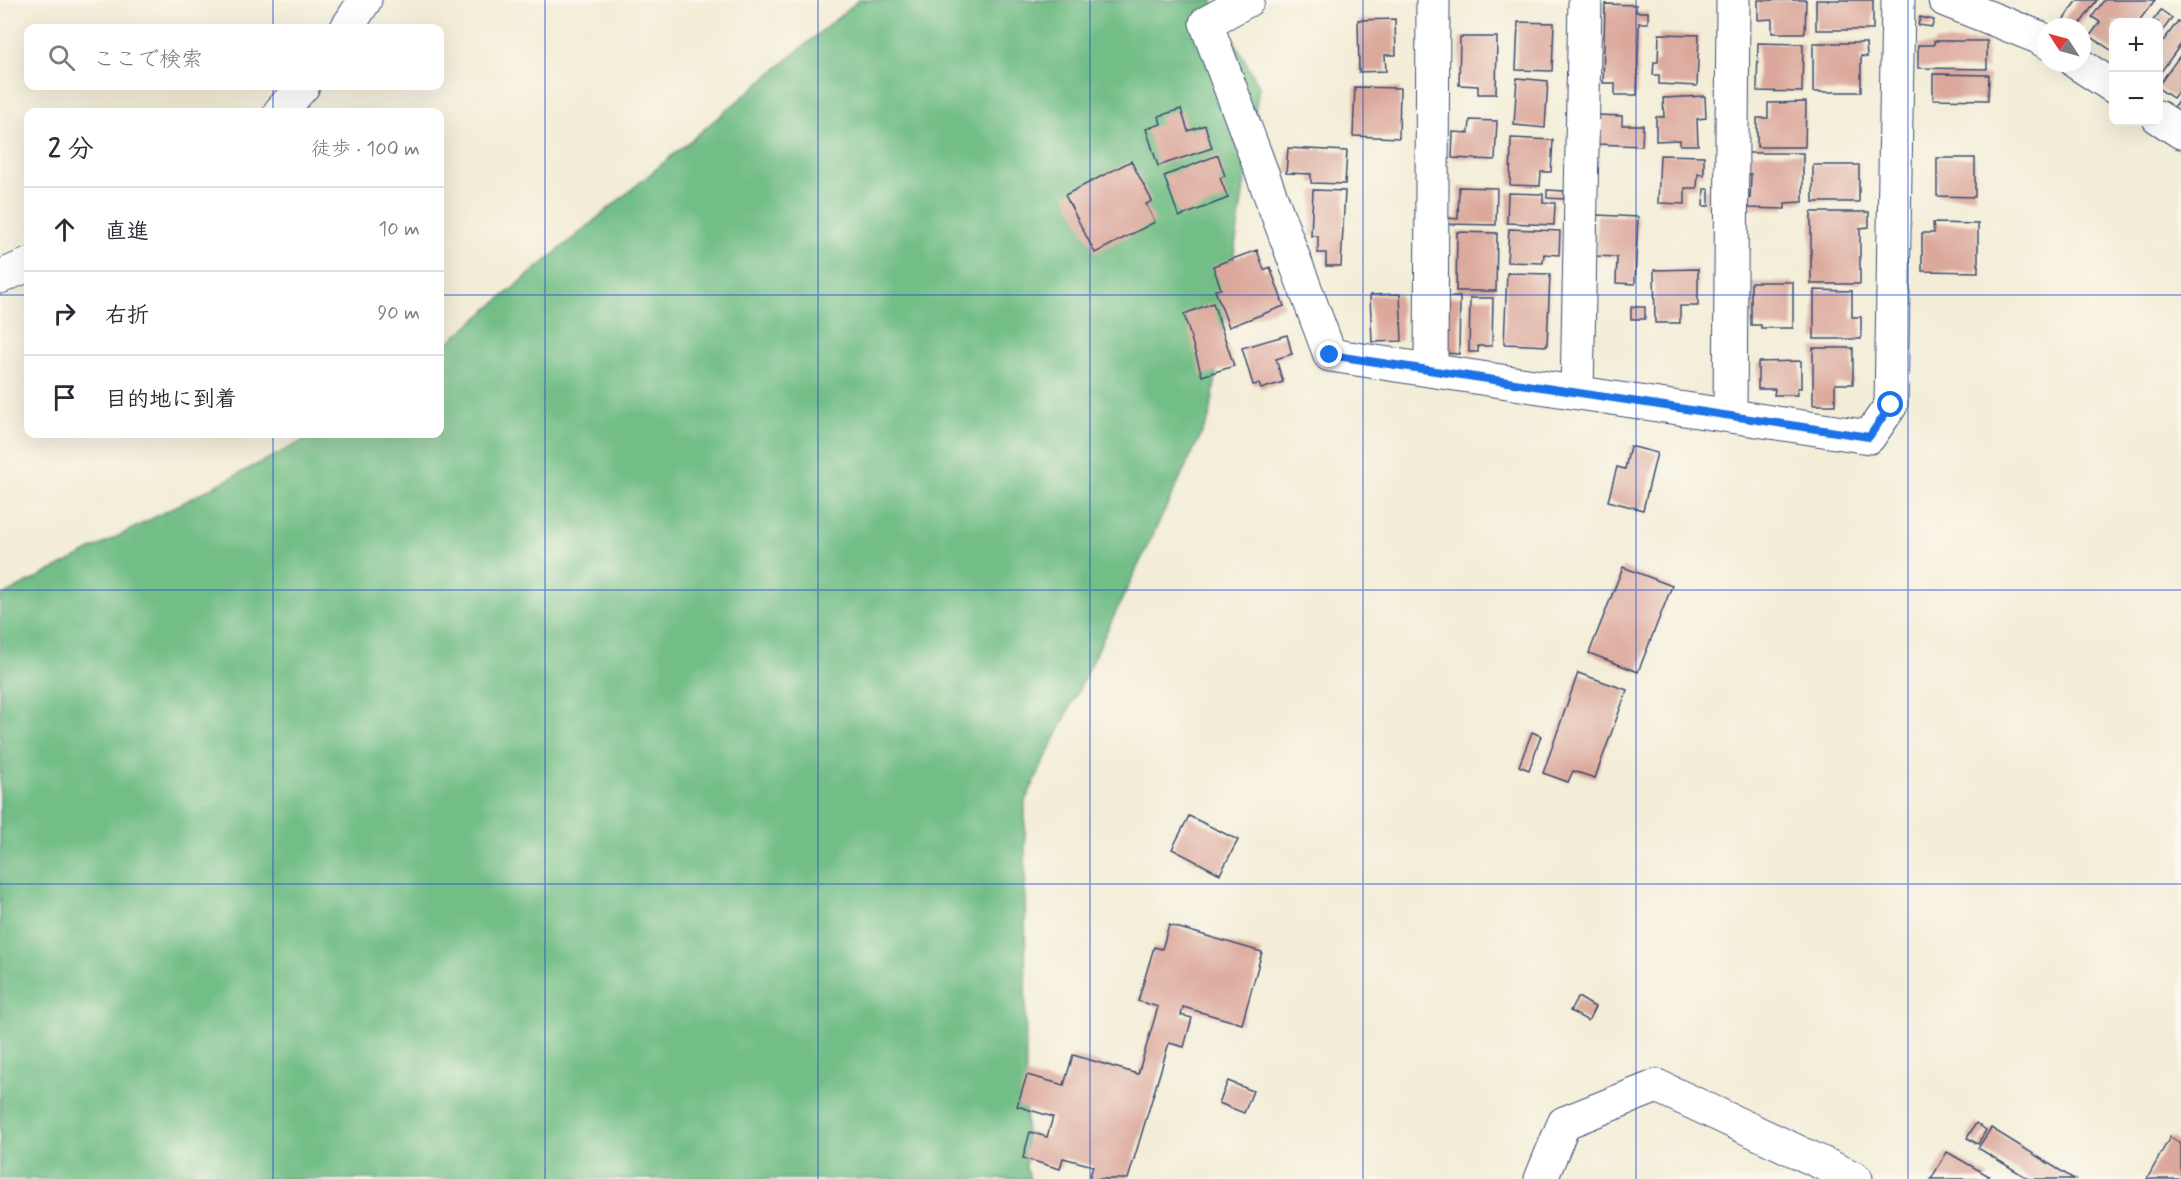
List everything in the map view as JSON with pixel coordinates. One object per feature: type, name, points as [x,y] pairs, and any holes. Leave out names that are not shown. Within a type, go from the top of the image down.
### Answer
[{"type":"street","points":[[350,24],[365,0]]},
{"type":"street","points":[[1248,0],[1206,23],[1330,355],[1869,437],[1891,405],[1898,0]]},
{"type":"street","points":[[1431,370],[1433,0]]},
{"type":"street","points":[[1577,392],[1585,0]]},
{"type":"street","points":[[1730,416],[1733,0]]},
{"type":"street","points":[[1945,0],[2037,37]]},
{"type":"street","points":[[2091,72],[2109,84]]},
{"type":"street","points":[[284,108],[299,90]]},
{"type":"street","points":[[2163,120],[2181,132]]},
{"type":"street","points":[[0,277],[24,267]]},
{"type":"street","points":[[1540,1179],[1564,1123],[1658,1086],[1856,1179]]},
{"type":"green space","points":[[859,0],[1212,0],[1259,86],[1210,416],[1025,801],[1026,1168],[1030,1179],[0,1179],[0,597],[308,438],[444,438],[444,346]]},
{"type":"building","points":[[1758,0],[1806,0],[1805,33],[1772,33],[1772,19],[1758,20]]},
{"type":"building","points":[[1816,0],[1873,0],[1873,30],[1816,30]]},
{"type":"building","points":[[2078,0],[2097,0],[2084,18],[2065,18]]},
{"type":"building","points":[[2104,0],[2155,0],[2141,18],[2109,18],[2109,49],[2091,37],[2100,22],[2092,17]]},
{"type":"building","points":[[1605,4],[1636,5],[1636,12],[1648,12],[1648,23],[1639,23],[1637,95],[1615,95],[1615,83],[1603,83]]},
{"type":"building","points":[[2161,10],[2172,18],[2163,30],[2163,18],[2155,18]]},
{"type":"building","points":[[1920,17],[1934,20],[1932,27],[1918,25]]},
{"type":"building","points":[[1395,19],[1396,55],[1385,55],[1386,71],[1359,72],[1358,20]]},
{"type":"building","points":[[2178,21],[2181,23],[2181,44],[2163,69],[2163,41]]},
{"type":"building","points":[[1518,22],[1554,23],[1552,71],[1516,70]]},
{"type":"building","points":[[1659,34],[1699,35],[1697,86],[1659,84],[1659,75],[1653,75],[1654,62],[1658,62]]},
{"type":"building","points":[[1460,37],[1497,37],[1496,94],[1478,94],[1478,86],[1459,85]]},
{"type":"building","points":[[1934,41],[1987,41],[1987,69],[1918,68],[1918,45],[1934,45]]},
{"type":"building","points":[[1758,43],[1803,44],[1802,92],[1757,91]]},
{"type":"building","points":[[1813,43],[1866,43],[1867,57],[1861,56],[1861,92],[1813,92]]},
{"type":"building","points":[[2181,54],[2181,88],[2173,98],[2163,91],[2163,79]]},
{"type":"building","points":[[1933,74],[1989,75],[1988,100],[1933,99]]},
{"type":"building","points":[[1517,78],[1548,81],[1545,128],[1514,125]]},
{"type":"building","points":[[1355,87],[1400,88],[1399,138],[1353,136]]},
{"type":"building","points":[[1705,96],[1706,118],[1697,119],[1698,145],[1680,145],[1680,140],[1656,141],[1656,117],[1664,117],[1663,98]]},
{"type":"building","points":[[2181,97],[2181,112],[2174,107]]},
{"type":"building","points":[[1806,102],[1805,147],[1757,147],[1757,118],[1768,118],[1768,103]]},
{"type":"building","points":[[1181,109],[1188,131],[1205,125],[1212,148],[1158,166],[1146,129],[1161,124],[1159,116]]},
{"type":"building","points":[[1597,115],[1622,116],[1622,125],[1643,125],[1642,146],[1596,144]]},
{"type":"building","points":[[1470,120],[1497,121],[1495,160],[1452,158],[1453,132],[1469,133]]},
{"type":"building","points":[[1511,138],[1553,140],[1551,172],[1541,172],[1540,186],[1510,185]]},
{"type":"building","points":[[1288,148],[1347,151],[1345,184],[1311,183],[1311,174],[1286,173]]},
{"type":"building","points":[[1744,153],[1803,153],[1803,202],[1785,203],[1785,209],[1744,208],[1744,199],[1750,198],[1751,174],[1744,174]]},
{"type":"building","points":[[1218,155],[1225,176],[1220,178],[1228,198],[1179,217],[1164,176]]},
{"type":"building","points":[[1660,155],[1704,156],[1704,175],[1698,174],[1697,188],[1685,188],[1685,204],[1658,203]]},
{"type":"building","points":[[1937,158],[1975,158],[1975,197],[1937,196]]},
{"type":"building","points":[[1131,161],[1152,201],[1146,204],[1155,222],[1095,253],[1065,195]]},
{"type":"building","points":[[1813,165],[1859,165],[1859,202],[1813,202]]},
{"type":"building","points":[[1459,187],[1497,188],[1496,225],[1448,224],[1448,218],[1458,219]]},
{"type":"building","points":[[1704,189],[1709,189],[1709,206],[1703,206]]},
{"type":"building","points":[[1313,190],[1345,191],[1341,266],[1326,266],[1326,253],[1318,253],[1318,236],[1311,236]]},
{"type":"building","points":[[1547,190],[1564,191],[1564,199],[1547,198]]},
{"type":"building","points":[[1508,193],[1543,194],[1543,203],[1555,203],[1554,225],[1507,223]]},
{"type":"building","points":[[1811,212],[1869,212],[1869,227],[1860,228],[1860,284],[1811,284]]},
{"type":"building","points":[[1597,215],[1638,217],[1635,284],[1616,283],[1617,257],[1596,256]]},
{"type":"building","points":[[1933,223],[1978,224],[1978,272],[1922,271],[1922,233],[1934,233]]},
{"type":"building","points":[[1509,229],[1560,231],[1559,255],[1544,254],[1543,263],[1507,262]]},
{"type":"building","points":[[1457,232],[1497,233],[1496,291],[1456,291]]},
{"type":"building","points":[[1257,250],[1264,270],[1270,267],[1284,306],[1229,327],[1215,290],[1221,289],[1213,266]]},
{"type":"building","points":[[1698,269],[1698,306],[1680,306],[1680,323],[1655,323],[1654,270]]},
{"type":"building","points":[[1507,273],[1550,274],[1547,346],[1504,344]]},
{"type":"building","points":[[1751,282],[1793,282],[1793,328],[1761,328],[1761,325],[1751,325]]},
{"type":"building","points":[[1814,290],[1852,291],[1852,317],[1861,317],[1861,339],[1814,339]]},
{"type":"building","points":[[1400,294],[1402,341],[1372,342],[1370,295]]},
{"type":"building","points":[[1444,297],[1460,297],[1459,354],[1443,353]]},
{"type":"building","points":[[1470,298],[1493,298],[1492,346],[1478,346],[1478,352],[1469,352]]},
{"type":"building","points":[[1213,303],[1234,366],[1202,376],[1184,314]]},
{"type":"building","points":[[1631,307],[1645,307],[1645,319],[1631,319]]},
{"type":"building","points":[[1287,335],[1292,354],[1276,359],[1283,382],[1261,389],[1259,384],[1253,385],[1242,348]]},
{"type":"building","points":[[1813,348],[1853,348],[1853,384],[1835,384],[1835,405],[1813,405]]},
{"type":"building","points":[[1801,361],[1801,388],[1797,388],[1797,395],[1774,395],[1775,389],[1758,389],[1758,362]]},
{"type":"building","points":[[1630,446],[1657,453],[1643,510],[1608,501],[1617,467],[1625,469]]},
{"type":"building","points":[[1623,567],[1672,586],[1638,672],[1589,653]]},
{"type":"building","points":[[1578,673],[1627,690],[1595,778],[1573,771],[1568,782],[1543,773]]},
{"type":"building","points":[[1532,732],[1541,736],[1529,770],[1519,766]]},
{"type":"building","points":[[1189,816],[1238,840],[1220,874],[1172,849]]},
{"type":"building","points":[[1169,925],[1262,952],[1242,1024],[1183,1007],[1181,1015],[1192,1018],[1184,1047],[1169,1043],[1128,1179],[1089,1179],[1093,1166],[1063,1158],[1060,1169],[1023,1158],[1030,1132],[1047,1137],[1053,1117],[1017,1106],[1027,1075],[1064,1085],[1073,1055],[1138,1074],[1158,1007],[1138,1001],[1154,947],[1162,949]]},
{"type":"building","points":[[1578,997],[1595,1007],[1588,1021],[1570,1011]]},
{"type":"building","points":[[1228,1081],[1253,1091],[1244,1113],[1219,1103]]},
{"type":"building","points":[[1976,1123],[1986,1130],[1978,1144],[1967,1138]]},
{"type":"building","points":[[1991,1128],[2074,1179],[2029,1179],[1978,1148]]},
{"type":"building","points":[[2170,1137],[2181,1144],[2181,1179],[2147,1179]]},
{"type":"building","points":[[1947,1152],[1989,1176],[1987,1179],[1931,1179]]},
{"type":"route","points":[[1330,355],[1869,437],[1891,405]]}]
